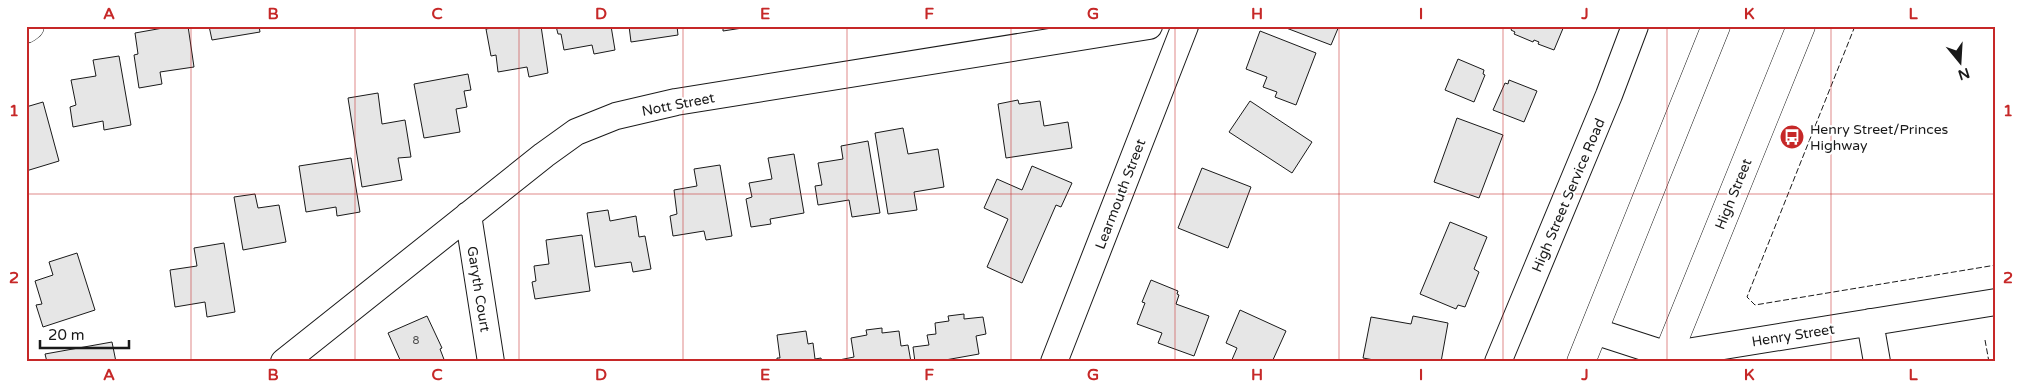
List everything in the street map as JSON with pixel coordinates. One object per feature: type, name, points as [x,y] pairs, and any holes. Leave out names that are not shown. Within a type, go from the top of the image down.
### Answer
[{"type":"main road","points":[[26,29],[30,26]]},
{"type":"main road","points":[[1582,362],[1716,26]]},
{"type":"main road","name":"High Street","points":[[1666,358],[1801,26]]},
{"type":"street","name":"Nott Street","points":[[284,362],[544,154],[576,132],[616,116],[676,102],[1149,26]]},
{"type":"street","name":"Learmouth Street","points":[[1054,362],[1185,26]]},
{"type":"street","name":"High Street Service Road","points":[[1498,362],[1609,95],[1635,26]]},
{"type":"street","name":"Garyth Court","points":[[468,215],[491,362]]},
{"type":"street","name":"Henry Street","points":[[1594,331],[1666,358],[1996,302]]},
{"type":"street","points":[[1870,322],[1877,362]]},
{"type":"building","points":[[163,26],[188,26],[194,67],[160,72],[162,84],[139,88],[134,55],[138,54],[135,33],[163,28]]},
{"type":"building","points":[[209,26],[259,26],[260,32],[212,40]]},
{"type":"building","points":[[503,26],[541,26],[548,73],[529,77],[527,67],[498,72],[496,55],[491,56],[486,29]]},
{"type":"building","points":[[556,26],[611,26],[615,50],[594,54],[592,45],[564,50],[561,34],[558,34]]},
{"type":"building","points":[[629,26],[677,26],[678,35],[631,42]]},
{"type":"building","points":[[723,26],[749,26],[749,27],[723,31]]},
{"type":"building","points":[[1281,26],[1339,26],[1331,45]]},
{"type":"building","points":[[1513,26],[1564,26],[1554,50],[1538,44],[1539,42],[1534,40],[1533,42],[1514,34],[1515,32],[1511,30]]},
{"type":"building","points":[[1260,31],[1316,53],[1296,105],[1275,97],[1277,92],[1263,87],[1267,77],[1246,69]]},
{"type":"building","points":[[119,56],[131,125],[104,130],[103,121],[73,127],[70,107],[76,105],[71,80],[96,76],[93,60]]},
{"type":"building","points":[[1458,59],[1484,70],[1483,74],[1485,75],[1474,102],[1445,90]]},
{"type":"building","points":[[468,74],[471,90],[464,91],[467,107],[456,109],[460,132],[424,138],[414,84]]},
{"type":"building","points":[[1509,80],[1537,91],[1524,122],[1493,110],[1505,83],[1508,84]]},
{"type":"building","points":[[378,93],[382,124],[405,120],[411,157],[398,158],[402,180],[362,187],[348,98]]},
{"type":"building","points":[[1018,100],[1019,104],[1040,101],[1044,126],[1068,122],[1072,148],[1006,158],[998,104]]},
{"type":"building","points":[[1250,101],[1312,142],[1292,173],[1229,132]]},
{"type":"building","points":[[43,102],[59,161],[26,171],[26,107]]},
{"type":"building","points":[[1457,118],[1503,135],[1479,198],[1434,182]]},
{"type":"building","points":[[903,128],[908,154],[938,149],[944,187],[914,192],[917,210],[888,214],[875,133]]},
{"type":"building","points":[[868,141],[880,213],[852,217],[849,200],[818,205],[815,186],[822,185],[818,163],[843,159],[841,146]]},
{"type":"building","points":[[794,154],[804,213],[770,219],[771,224],[751,227],[746,199],[752,197],[749,183],[772,179],[768,158]]},
{"type":"building","points":[[351,158],[360,212],[337,216],[336,207],[306,212],[299,166]]},
{"type":"building","points":[[720,165],[732,236],[706,240],[704,231],[673,236],[670,216],[677,214],[674,190],[697,186],[694,169]]},
{"type":"building","points":[[1032,166],[1072,183],[1061,207],[1056,205],[1022,283],[987,267],[1008,219],[984,208],[997,179],[1022,190]]},
{"type":"building","points":[[1202,168],[1251,187],[1228,248],[1178,228]]},
{"type":"building","points":[[255,194],[258,208],[279,205],[286,242],[243,250],[234,197]]},
{"type":"building","points":[[608,210],[610,221],[636,216],[639,237],[645,236],[651,269],[633,272],[631,262],[595,267],[587,213]]},
{"type":"building","points":[[1450,222],[1487,237],[1474,269],[1479,272],[1465,307],[1458,305],[1456,309],[1420,294]]},
{"type":"building","points":[[582,235],[590,291],[535,299],[532,282],[536,281],[534,266],[549,264],[546,240]]},
{"type":"building","points":[[224,243],[235,312],[207,317],[205,302],[175,307],[170,270],[197,266],[194,248]]},
{"type":"building","points":[[77,253],[95,310],[43,327],[36,305],[42,304],[35,281],[53,275],[49,262]]},
{"type":"building","points":[[1151,280],[1178,291],[1177,294],[1179,295],[1176,304],[1209,316],[1194,356],[1158,343],[1162,333],[1137,324],[1145,303],[1142,302]]},
{"type":"building","points":[[1240,310],[1286,331],[1272,362],[1231,362],[1237,348],[1226,343]]},
{"type":"building","points":[[964,314],[964,319],[983,317],[986,334],[976,336],[979,354],[934,362],[915,362],[913,347],[929,345],[927,335],[936,334],[935,323],[949,321],[948,316]]},
{"type":"building","points":[[427,316],[442,348],[440,349],[445,362],[401,362],[388,333]]},
{"type":"building","points":[[1413,316],[1448,323],[1441,362],[1385,362],[1363,358],[1371,317],[1411,324]]},
{"type":"building","points":[[882,328],[882,333],[899,331],[901,346],[908,345],[911,362],[840,362],[839,360],[854,357],[851,338],[867,335],[866,330]]},
{"type":"building","points":[[806,331],[808,344],[813,343],[815,359],[821,358],[822,362],[777,362],[777,358],[780,358],[777,335]]},
{"type":"building","points":[[112,342],[116,362],[47,362],[45,354]]},
{"type":"fence","points":[[1855,26],[1747,297],[1755,305],[1996,265]]},
{"type":"fence","points":[[1985,340],[1989,362]]},
{"type":"place","name":"Henry Street/Princes Highway","points":[[1792,137]]}]
